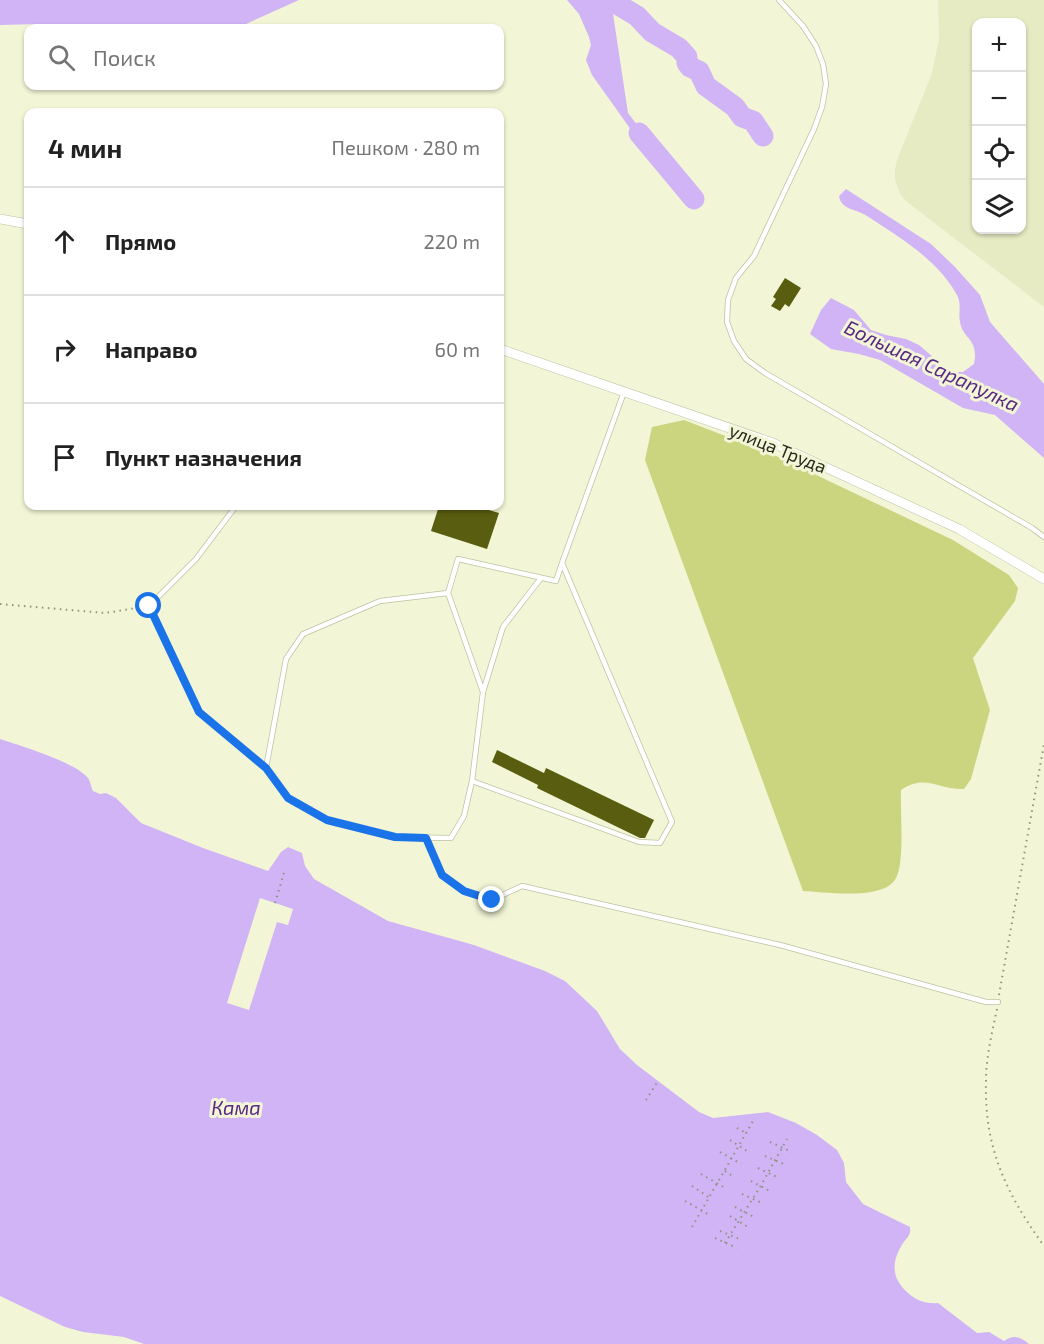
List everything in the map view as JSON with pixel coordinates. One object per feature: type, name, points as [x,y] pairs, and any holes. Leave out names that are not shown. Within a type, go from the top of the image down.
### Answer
[{"type":"street","points":[[0,219],[24,223]]},
{"type":"street","name":"улица Труда","points":[[504,350],[773,443],[959,529],[1044,579]]},
{"type":"lane","points":[[780,0],[803,26],[816,46],[823,64],[826,84],[822,107],[814,129],[754,256],[736,278],[728,300],[727,322],[734,341],[746,359],[765,373],[1002,510],[1044,537]]},
{"type":"lane","points":[[483,692],[448,593],[458,559],[556,581],[624,392]]},
{"type":"lane","points":[[233,510],[196,559],[149,606],[199,712],[266,768],[288,798],[327,820],[395,837],[451,838],[464,816],[472,782],[483,692],[503,627],[541,578]]},
{"type":"lane","points":[[472,782],[639,842],[660,843],[672,822],[562,563]]},
{"type":"lane","points":[[266,768],[286,659],[303,634],[380,600],[448,593]]},
{"type":"lane","points":[[426,838],[442,875],[464,891],[492,900],[522,886],[780,945],[986,1002],[998,1002]]},
{"type":"path","points":[[0,604],[105,613],[149,606]]},
{"type":"path","points":[[1044,744],[986,1081],[988,1128],[998,1169],[1024,1218],[1044,1246]]},
{"type":"path","points":[[275,903],[284,873]]},
{"type":"path","points":[[646,1100],[658,1081]]},
{"type":"path","points":[[692,1227],[753,1122]]},
{"type":"path","points":[[737,1128],[746,1133]]},
{"type":"path","points":[[725,1244],[787,1139]]},
{"type":"path","points":[[730,1140],[747,1151]]},
{"type":"path","points":[[770,1142],[792,1152]]},
{"type":"path","points":[[720,1152],[741,1164]]},
{"type":"path","points":[[765,1156],[786,1166]]},
{"type":"path","points":[[758,1168],[779,1178]]},
{"type":"path","points":[[725,1172],[734,1177]]},
{"type":"path","points":[[701,1174],[727,1189]]},
{"type":"path","points":[[751,1181],[770,1191]]},
{"type":"path","points":[[692,1186],[710,1198]]},
{"type":"path","points":[[742,1194],[762,1203]]},
{"type":"path","points":[[685,1201],[708,1214]]},
{"type":"path","points":[[735,1207],[754,1217]]},
{"type":"path","points":[[730,1216],[748,1227]]},
{"type":"path","points":[[720,1231],[742,1240]]},
{"type":"path","points":[[715,1238],[737,1248]]},
{"type":"shaded area","points":[[938,0],[1044,0],[1044,307],[907,202],[900,194],[895,180],[898,157],[931,76],[939,40]]},
{"type":"green space","points":[[684,420],[772,454],[953,540],[1009,575],[1018,588],[1015,601],[973,658],[990,710],[971,779],[964,789],[925,782],[910,785],[901,790],[899,870],[890,885],[880,890],[853,894],[803,891],[645,460],[652,427]]},
{"type":"water","points":[[0,0],[299,0],[246,24],[0,25]]},
{"type":"water","points":[[567,0],[620,0],[642,14],[649,26],[653,38],[646,34],[639,22],[619,10],[613,14],[628,113],[657,151],[655,157],[629,127],[592,75],[586,60],[591,45],[589,37],[579,14]]},
{"type":"water","name":"Большая Сарапулка","points":[[846,189],[931,244],[980,295],[990,322],[1044,384],[1044,458],[995,415],[963,408],[880,360],[831,349],[810,334],[821,310],[831,298],[854,310],[871,330],[906,339],[919,345],[947,369],[963,372],[974,364],[973,344],[962,328],[960,305],[949,282],[939,270],[904,241],[867,216],[843,204],[839,196]]},
{"type":"water","name":"Кама","points":[[0,739],[72,766],[88,778],[93,791],[100,794],[106,793],[116,798],[141,823],[268,871],[281,852],[288,847],[302,853],[305,866],[314,879],[388,921],[474,945],[545,971],[565,981],[597,1011],[620,1049],[637,1065],[699,1112],[713,1118],[768,1112],[796,1123],[837,1150],[844,1163],[846,1182],[863,1204],[910,1227],[909,1236],[899,1250],[895,1263],[896,1276],[902,1287],[915,1298],[938,1303],[977,1333],[989,1332],[1004,1341],[1017,1337],[1029,1344],[144,1344],[124,1337],[83,1332],[65,1327],[0,1296]]},
{"type":"pier","points":[[260,898],[293,909],[288,925],[277,922],[249,1010],[227,1003]]},
{"type":"building","points":[[785,278],[801,288],[789,307],[785,304],[780,311],[771,306],[776,299],[773,297]]},
{"type":"building","points":[[438,510],[489,510],[499,513],[487,549],[431,531]]},
{"type":"building","points":[[497,750],[544,773],[546,768],[654,820],[645,838],[640,838],[537,788],[538,785],[492,762]]},
{"type":"waterway","name":"Большая Сарапулка","points":[[610,0],[637,16],[652,32],[679,48],[687,57],[690,67],[699,71],[706,86],[735,107],[742,117],[753,121],[763,136]]},
{"type":"waterway","name":"Большая Сарапулка","points":[[639,133],[694,199]]},
{"type":"route","points":[[149,606],[199,712],[266,768],[288,798],[327,820],[395,837],[426,838],[442,875],[464,891],[492,900]]}]
